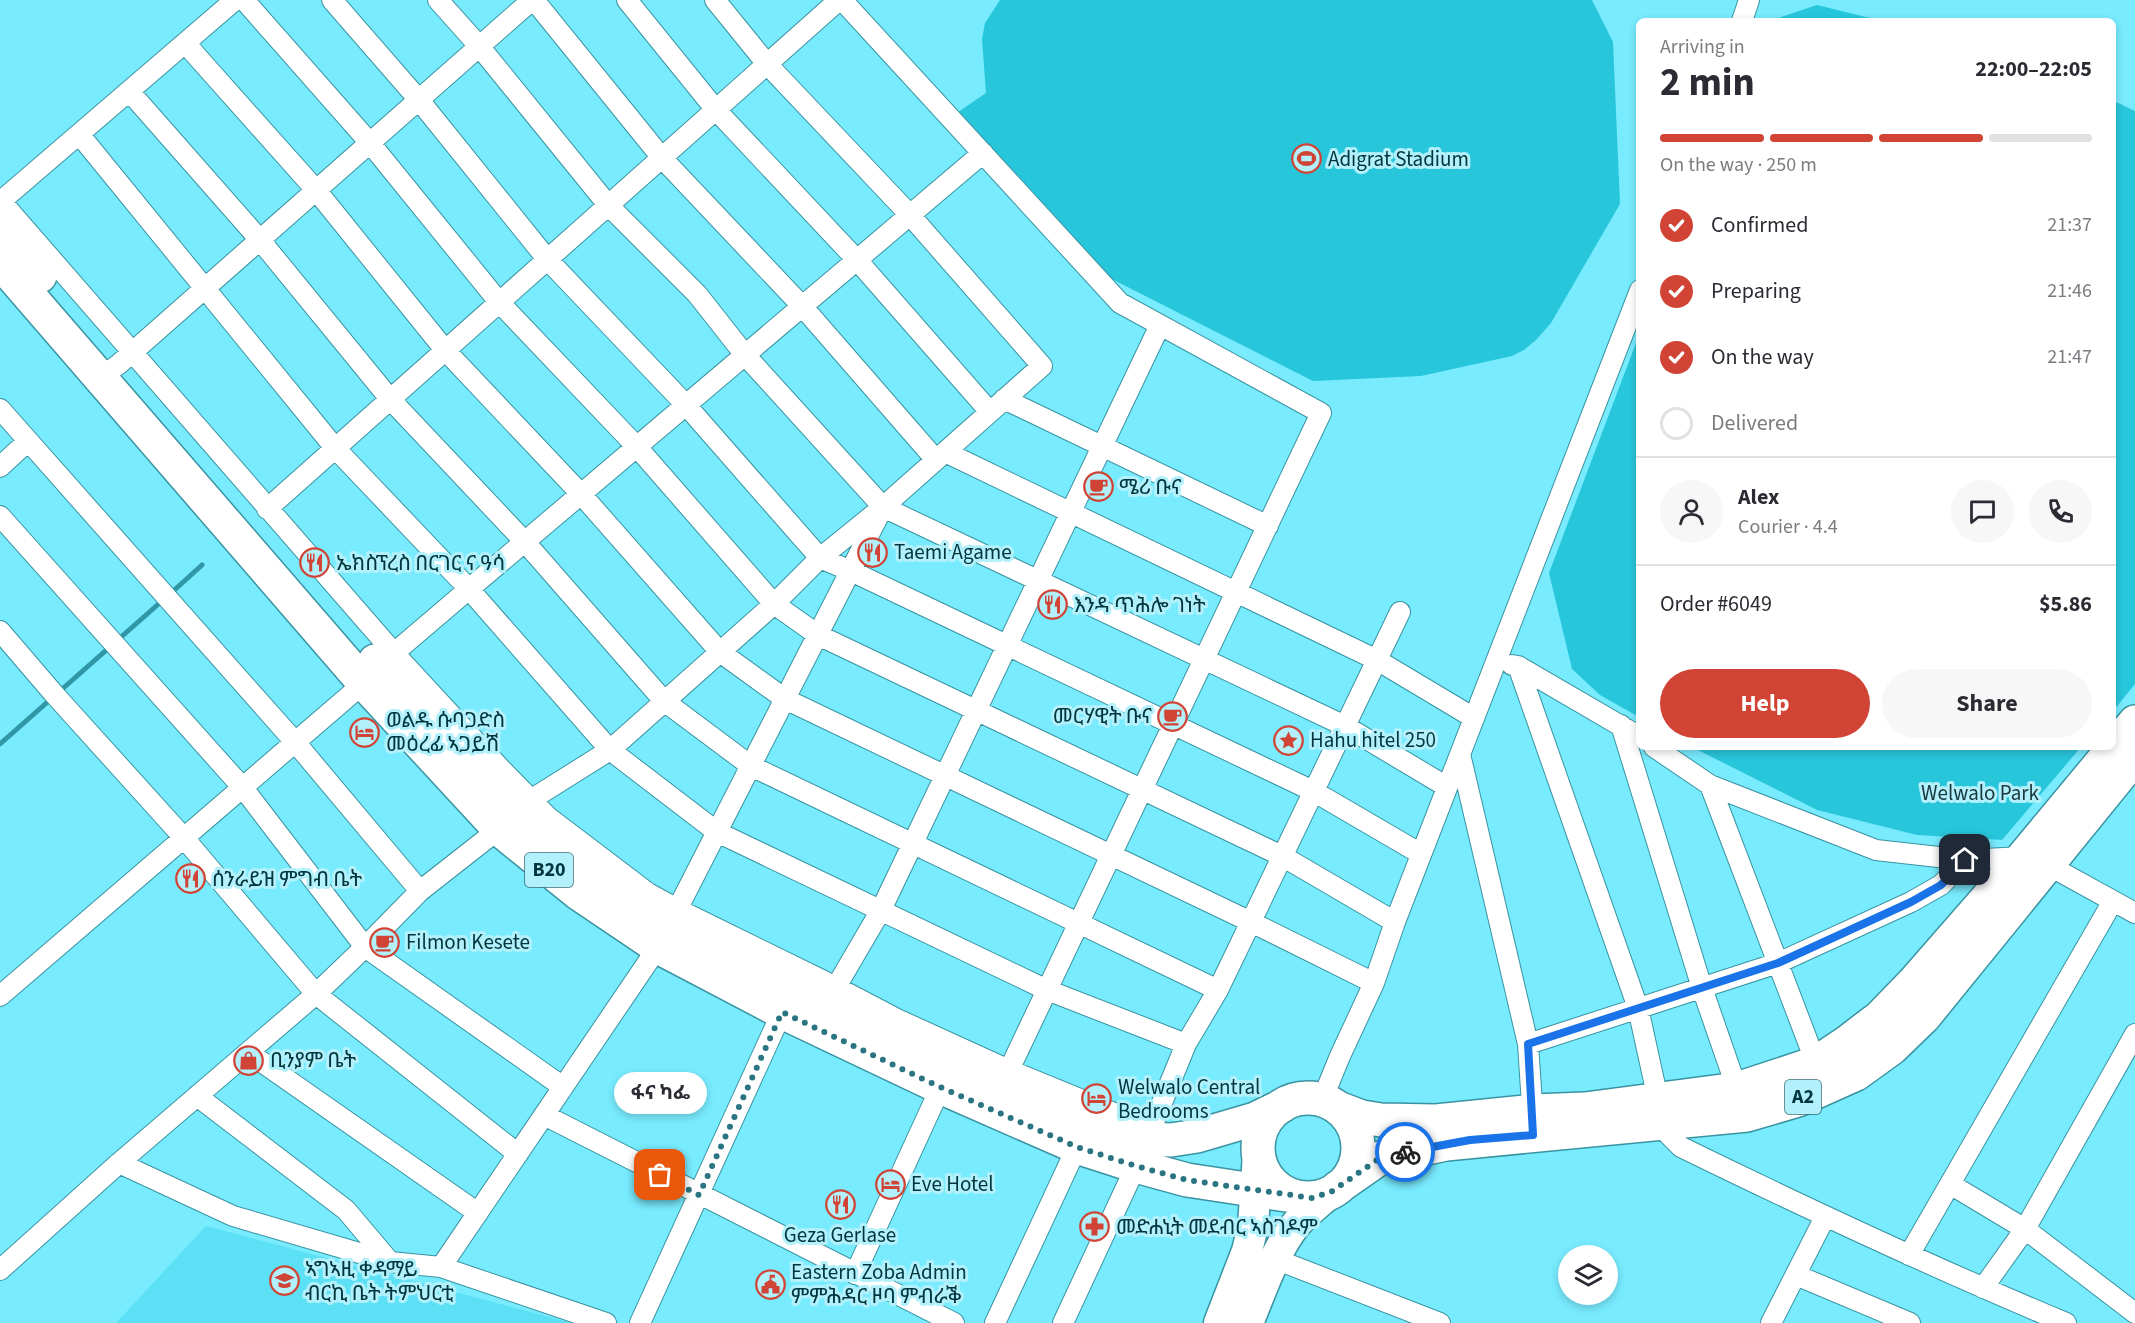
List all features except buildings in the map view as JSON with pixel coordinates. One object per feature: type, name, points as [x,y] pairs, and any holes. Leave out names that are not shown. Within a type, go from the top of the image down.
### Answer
[{"type":"highway","name":"B20","points":[[0,208],[117,365],[336,634],[379,668],[516,814],[578,893],[668,928],[1077,1147],[1145,1143],[1205,1134],[1255,1119],[1281,1106]]},
{"type":"highway","name":"B20","points":[[0,262],[117,365]]},
{"type":"highway","name":"A2","points":[[2116,748],[2135,722]]},
{"type":"highway","name":"A2","points":[[1281,1106],[1301,1099],[1330,1104],[1362,1117],[1387,1120],[1533,1123],[1661,1111],[1747,1115],[1798,1100],[1856,1074],[1892,1048],[1924,1017],[2115,750]]},
{"type":"highway","name":"A2","points":[[1661,1111],[1816,1063],[1846,1043],[1880,1017],[2135,757]]},
{"type":"highway","name":"B20","points":[[668,928],[782,1012],[946,1075],[1145,1143],[1187,1180],[1293,1196]]},
{"type":"highway","name":"A2","points":[[1330,1104],[1351,1123],[1356,1135],[1357,1147],[1354,1167],[1347,1178],[1334,1190]]},
{"type":"highway","points":[[1281,1106],[1263,1125],[1259,1136],[1258,1154],[1263,1171],[1269,1180],[1282,1191],[1293,1196]]},
{"type":"highway","name":"A2","points":[[1293,1196],[1312,1198],[1334,1190],[1370,1163],[1396,1153],[1462,1142],[1533,1123]]},
{"type":"main road","points":[[1219,1323],[1247,1251],[1253,1226],[1258,1154]]},
{"type":"main road","name":"A2","points":[[1248,1323],[1275,1258],[1297,1224],[1334,1190]]},
{"type":"street","points":[[0,208],[79,134],[235,0]]},
{"type":"street","points":[[244,0],[370,143],[499,302],[637,447],[774,604],[818,635],[1282,856],[1395,922]]},
{"type":"street","points":[[332,0],[419,100],[548,259],[686,405],[819,558],[851,571],[1313,791],[1421,854]]},
{"type":"street","points":[[438,0],[479,46],[608,205],[697,294],[745,355],[883,507],[1345,726],[1447,787]]},
{"type":"street","points":[[516,814],[501,769],[379,668],[267,509],[117,365],[533,0],[662,158],[941,456],[1071,514],[1377,660],[1474,718]]},
{"type":"street","points":[[627,0],[716,110],[997,405],[1103,447],[1268,526]]},
{"type":"street","points":[[0,1270],[119,1163],[316,994],[420,891],[516,814],[610,750],[774,604],[819,558],[883,507],[1042,366],[910,215],[767,64],[715,0]]},
{"type":"street","points":[[267,509],[841,0],[1120,303],[1321,413],[1009,1070]]},
{"type":"street","points":[[1743,18],[1749,0]]},
{"type":"street","points":[[185,43],[315,190],[445,350],[582,494],[720,652],[785,699],[1374,983]]},
{"type":"street","points":[[129,91],[260,240],[390,399],[525,542],[664,701],[751,766],[1218,990]]},
{"type":"street","points":[[79,134],[334,448],[469,589],[610,750],[717,832],[1047,990],[1186,1044]]},
{"type":"street","points":[[0,996],[243,788],[469,589],[983,153]]},
{"type":"street","points":[[1330,1104],[1340,1056],[1374,983],[1421,854],[1636,300]]},
{"type":"street","points":[[836,987],[881,910],[1160,325]]},
{"type":"street","points":[[0,409],[295,742],[420,891]]},
{"type":"street","points":[[0,466],[28,441]]},
{"type":"street","points":[[441,1267],[668,928],[883,507]]},
{"type":"street","points":[[0,516],[243,788],[365,947],[563,1087]]},
{"type":"street","points":[[1063,1323],[1145,1143],[1186,1044],[1218,990],[1400,612]]},
{"type":"street","points":[[0,631],[184,838],[316,994],[518,1154]]},
{"type":"street","points":[[1494,665],[1518,666],[1636,734]]},
{"type":"street","points":[[1518,666],[1638,1008],[1661,1111],[1669,1135],[1681,1147],[1825,1217],[2066,1323]]},
{"type":"street","points":[[1621,725],[1702,988],[1737,1089]]},
{"type":"street","points":[[1658,750],[1710,785],[1876,850],[1965,860],[2035,861],[2135,913]]},
{"type":"street","points":[[1460,754],[1528,1044],[1533,1123]]},
{"type":"street","points":[[1710,785],[1816,1063]]},
{"type":"street","points":[[516,814],[548,817],[648,894],[668,928],[836,987],[897,1019],[1009,1070],[1131,1119],[1145,1143]]},
{"type":"street","points":[[1528,1044],[1778,963],[1911,902],[1941,885],[1965,860]]},
{"type":"street","points":[[1909,1255],[2113,901]]},
{"type":"street","points":[[640,1323],[782,1012]]},
{"type":"street","points":[[1983,1288],[2025,1228],[2135,1034]]},
{"type":"street","points":[[249,1053],[478,1213]]},
{"type":"street","points":[[855,1274],[946,1075]]},
{"type":"street","points":[[197,1096],[346,1210],[390,1262]]},
{"type":"street","points":[[544,1115],[954,1323]]},
{"type":"street","points":[[995,1323],[1077,1147]]},
{"type":"street","points":[[119,1163],[233,1216],[390,1262],[441,1267],[606,1323]]},
{"type":"street","points":[[1950,1184],[2025,1228],[2135,1313]]},
{"type":"street","points":[[1772,1323],[1825,1217]]},
{"type":"street","points":[[1275,1258],[1440,1323]]},
{"type":"street","points":[[1796,1275],[1910,1323]]},
{"type":"shaded area","name":"ኣግኣዚ ቀዳማይ ብርኪ ቤት ትምህርቲ","points":[[206,1226],[572,1323],[116,1323]]},
{"type":"green space","name":"Adigrat Stadium","points":[[1000,0],[1592,0],[1613,42],[1620,204],[1551,323],[1524,350],[1512,356],[1421,376],[1313,381],[1100,273],[954,115],[986,93],[982,39],[985,23]]},
{"type":"green space","points":[[1817,5],[1870,18],[1778,18]]},
{"type":"green space","points":[[2116,102],[2135,111],[2135,684],[2116,708]]},
{"type":"green space","points":[[1636,343],[1636,715],[1600,695],[1572,669],[1549,573]]},
{"type":"green space","name":"Welwalo Park","points":[[1698,750],[2078,750],[2002,840],[1917,835],[1817,810]]},
{"type":"waterway","points":[[170,594],[202,565]]},
{"type":"waterway","points":[[0,744],[163,600]]},
{"type":"way so far","points":[[660,1175],[699,1195],[782,1012],[940,1087],[1077,1147],[1187,1180],[1312,1198],[1331,1192],[1380,1158],[1405,1152]]},
{"type":"place","name":"Adigrat Stadium","points":[[1307,159]]},
{"type":"place","name":"ሜሪ ቡና","points":[[1098,487]]},
{"type":"place","name":"Taemi Agame","points":[[873,552]]},
{"type":"place","name":"ኤክስፕረስ በርገር ና ዓሳ","points":[[315,563]]},
{"type":"place","name":"እንዳ ጥሕሎ ገነት","points":[[1053,605]]},
{"type":"place","name":"መርሃዊት ቡና","points":[[1173,716]]},
{"type":"place","name":"ወልዱ ሱባጋድስ መዕረፊ ኣጋይሽ","points":[[365,732]]},
{"type":"place","name":"Hahu hitel 250","points":[[1289,740]]},
{"type":"place","name":"ሰንራይዝ ምግብ ቤት","points":[[191,879]]},
{"type":"place","name":"Filmon Kesete","points":[[385,942]]},
{"type":"place","name":"ቢንያም ቤት","points":[[249,1060]]},
{"type":"place","name":"Welwalo Central Bedrooms","points":[[1097,1099]]},
{"type":"place","name":"ፋና ካፌ","points":[[660,1175]]},
{"type":"place","name":"Eve Hotel","points":[[890,1184]]},
{"type":"place","name":"Geza Gerlase","points":[[840,1204]]},
{"type":"place","name":"መድሐኒት መደብር ኣስገዶም","points":[[1095,1227]]},
{"type":"place","name":"ኣግኣዚ ቀዳማይ ብርኪ ቤት ትምህርቲ","points":[[284,1281]]},
{"type":"place","name":"Eastern Zoba Admin ምምሕዳር ዞባ ምብራቕ","points":[[770,1284]]},
{"type":"route","points":[[1405,1152],[1470,1140],[1533,1135],[1528,1044],[1778,963],[1911,902],[1941,885],[1965,860]]}]
